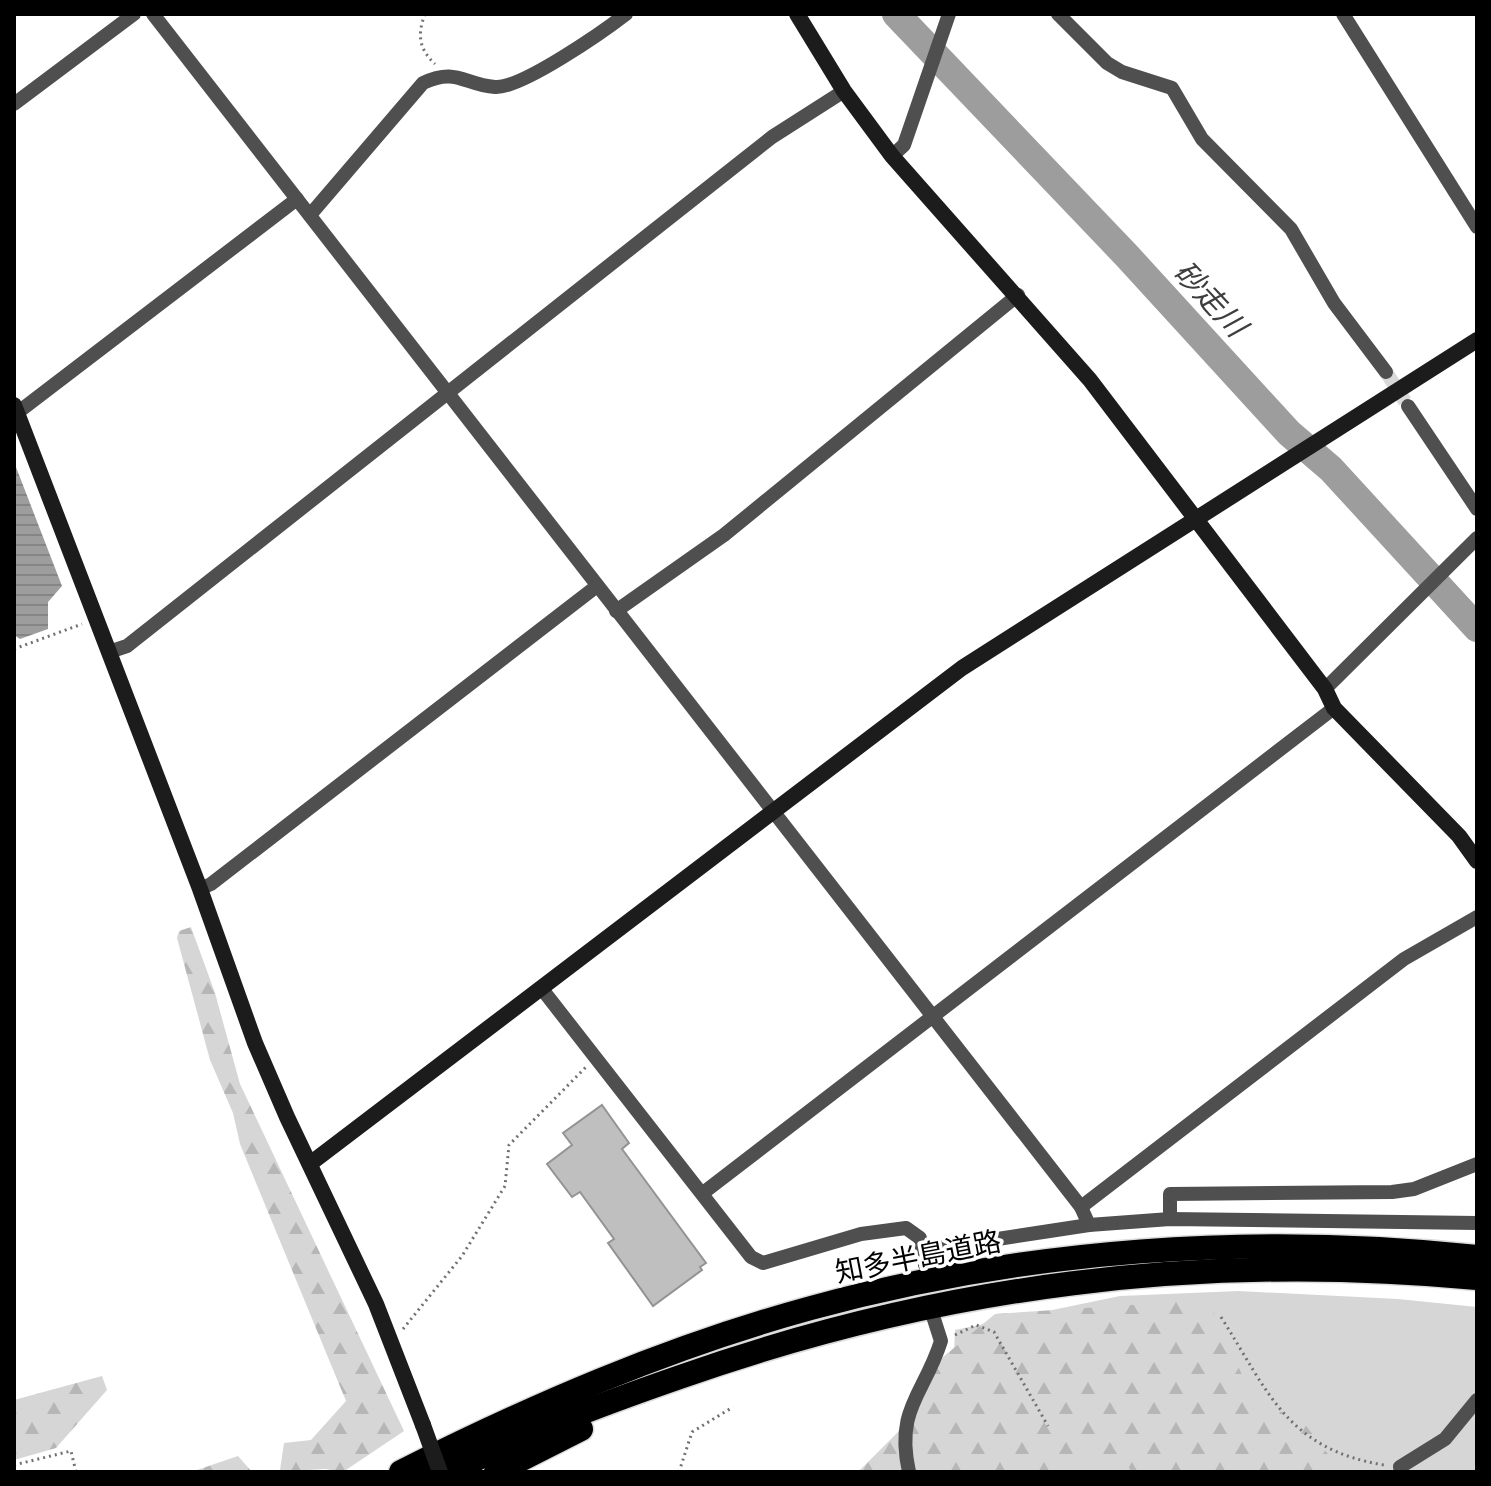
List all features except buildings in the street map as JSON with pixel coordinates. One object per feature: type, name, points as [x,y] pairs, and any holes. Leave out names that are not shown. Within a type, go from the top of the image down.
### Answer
[{"type":"highway","name":"知多半島道路","points":[[401,1472],[613,1375],[750,1327],[881,1292],[1074,1258],[1177,1248],[1403,1249],[1477,1257]]},
{"type":"highway","name":"知多半島道路","points":[[451,1472],[546,1428],[705,1368],[818,1331],[886,1314],[1079,1281],[1286,1268],[1402,1271],[1477,1278]]},
{"type":"highway","points":[[496,1472],[600,1419],[677,1387],[705,1368]]},
{"type":"street","points":[[14,104],[134,14]]},
{"type":"street","points":[[153,14],[1081,1207],[1089,1225]]},
{"type":"street","points":[[310,215],[413,93],[439,75],[456,75],[500,87],[571,54],[626,14]]},
{"type":"street","points":[[797,14],[844,91],[892,156],[1090,380],[1325,689],[1334,708],[1459,836],[1477,861]]},
{"type":"street","points":[[892,156],[904,145],[949,14]]},
{"type":"street","points":[[1058,14],[1107,63],[1122,72],[1172,88],[1202,139],[1291,229],[1334,303],[1386,372]]},
{"type":"street","points":[[1343,14],[1477,227]]},
{"type":"street","points":[[109,652],[127,646],[772,137],[844,91]]},
{"type":"street","points":[[297,199],[16,409],[200,889],[255,1043],[389,1337],[440,1472]]},
{"type":"street","points":[[616,611],[724,535],[1018,295]]},
{"type":"street","points":[[311,1163],[962,668],[1477,340]]},
{"type":"street","points":[[1408,406],[1477,509]]},
{"type":"street","points":[[1325,689],[1477,538]]},
{"type":"street","points":[[200,889],[211,884],[597,586]]},
{"type":"street","points":[[703,1193],[1334,708]]},
{"type":"street","points":[[1081,1207],[1404,959],[1477,917]]},
{"type":"street","points":[[542,989],[751,1257],[763,1263],[893,1228],[914,1231],[925,1258],[1089,1225],[1170,1219],[1477,1223]]},
{"type":"street","points":[[1170,1219],[1170,1194],[1392,1192],[1414,1189],[1477,1164]]},
{"type":"street","points":[[909,1472],[904,1448],[907,1413],[941,1341],[933,1316]]},
{"type":"street","points":[[1400,1470],[1445,1439],[1477,1400]]},
{"type":"path","points":[[425,14],[420,40],[439,75]]},
{"type":"path","points":[[14,649],[96,619]]},
{"type":"path","points":[[389,1337],[413,1320],[462,1256],[505,1186],[509,1145],[597,1056]]},
{"type":"path","points":[[1221,1317],[1292,1425],[1335,1453],[1400,1470]]},
{"type":"path","points":[[941,1341],[976,1325],[994,1332],[1048,1426]]},
{"type":"path","points":[[679,1472],[692,1432],[733,1407]]},
{"type":"path","points":[[14,1465],[71,1451],[76,1472]]},
{"type":"green space","points":[[191,927],[215,993],[240,1084],[404,1431],[343,1472],[325,1469],[275,1472],[280,1470],[284,1443],[311,1440],[346,1401],[240,1144],[233,1113],[210,1060],[177,938],[179,931]]},
{"type":"green space","points":[[1238,1291],[1398,1299],[1477,1307],[1477,1472],[918,1472],[952,1402],[955,1330],[1120,1296]]},
{"type":"green space","points":[[1208,1300],[1253,1399],[1303,1422],[1342,1472],[1132,1472],[1126,1464],[1078,1453],[1047,1472],[858,1472],[904,1426],[914,1399],[943,1357],[995,1314]]},
{"type":"green space","points":[[102,1376],[107,1390],[56,1448],[14,1460],[14,1400]]},
{"type":"green space","points":[[238,1456],[252,1472],[191,1472]]},
{"type":"shaded area","points":[[14,462],[62,586],[48,602],[48,629],[20,639],[14,635]]},
{"type":"waterway","name":"砂走川","points":[[896,14],[1128,257],[1289,433],[1331,469],[1477,628]]},
{"type":"tunnel","points":[[1386,372],[1408,406]]}]
